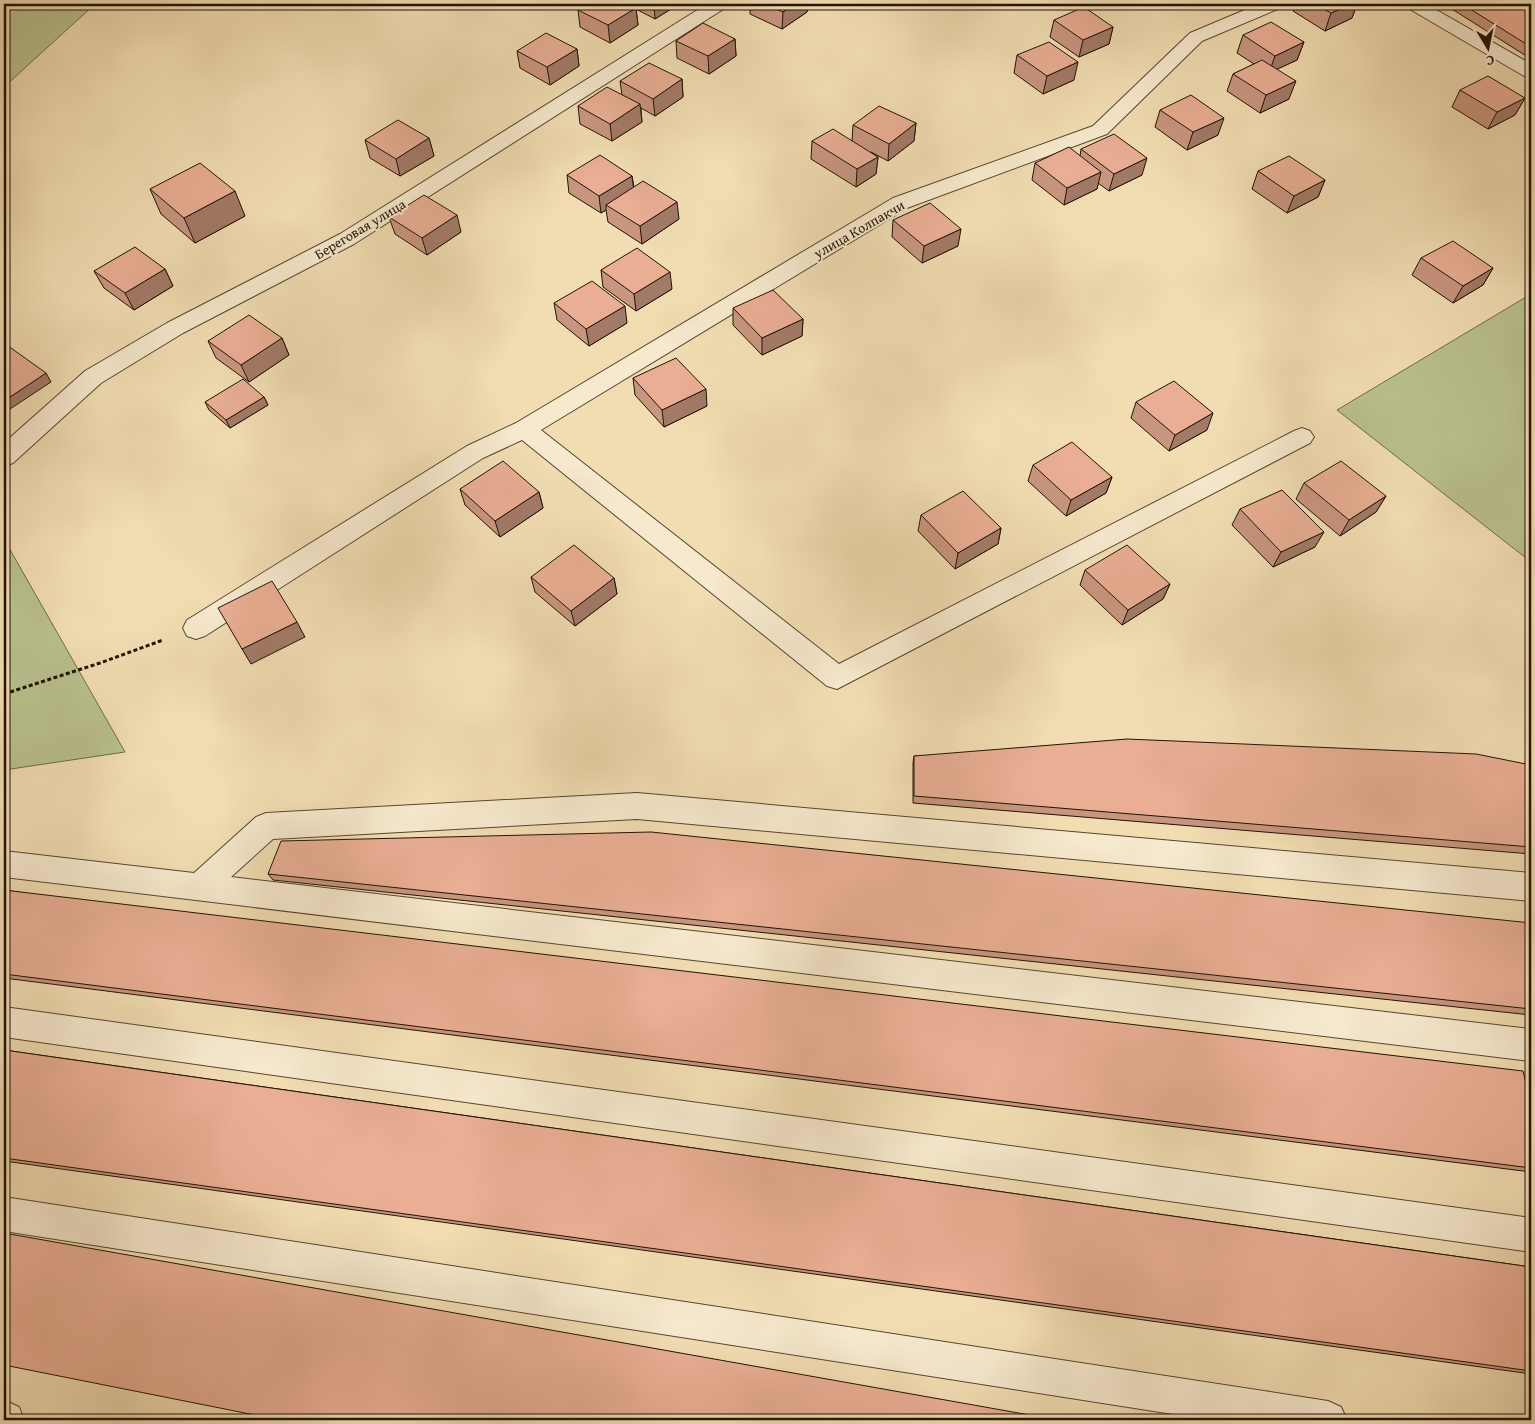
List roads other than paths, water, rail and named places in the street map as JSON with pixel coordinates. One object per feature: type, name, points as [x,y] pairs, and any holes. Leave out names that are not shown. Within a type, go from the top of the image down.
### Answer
[{"type":"street","name":"Береговая улица","points":[[4,457],[93,377],[175,328],[347,239],[719,4]]},
{"type":"street","name":"улица Колпакчи","points":[[196,628],[475,452],[524,429],[900,203],[1100,130],[1196,37],[1274,4]]},
{"type":"street","points":[[1414,4],[1531,72]]},
{"type":"street","points":[[524,429],[837,678],[1302,437]]},
{"type":"street","points":[[199,887],[266,826],[636,806],[1531,887]]},
{"type":"street","points":[[4,864],[1531,1045]]},
{"type":"street","points":[[4,1022],[1531,1235]]},
{"type":"street","points":[[4,1214],[1328,1420]]}]
